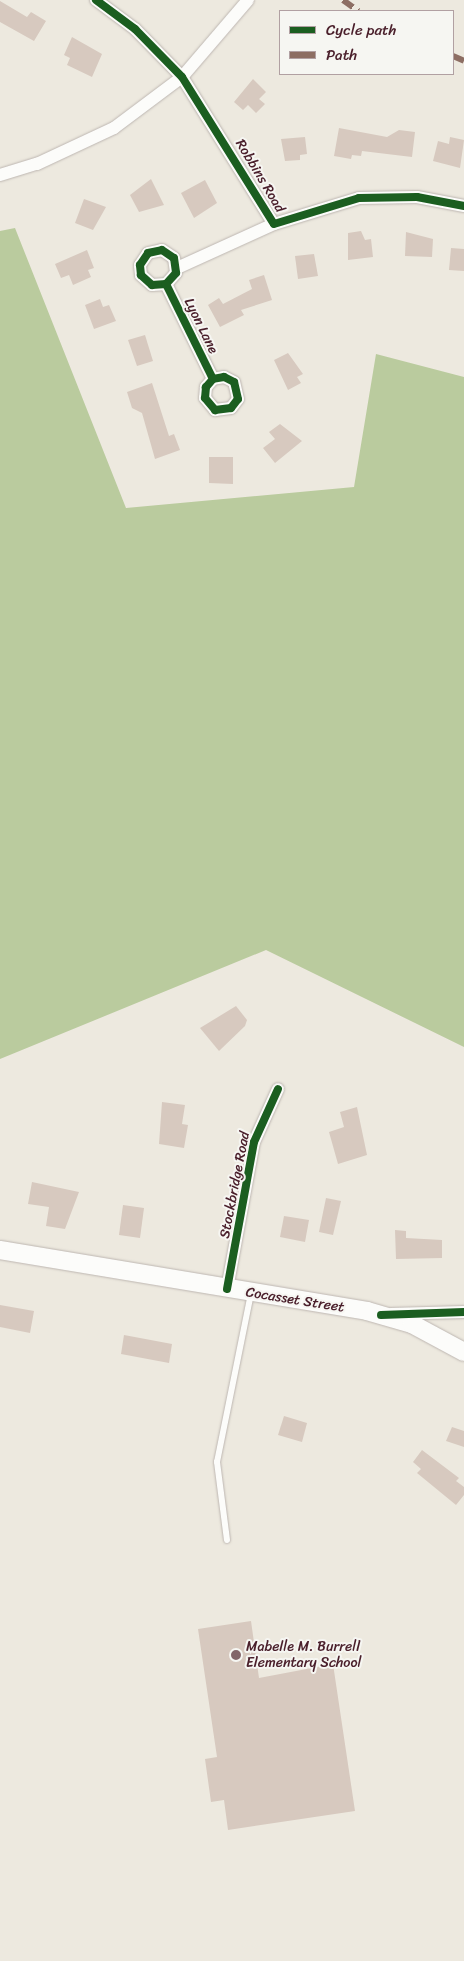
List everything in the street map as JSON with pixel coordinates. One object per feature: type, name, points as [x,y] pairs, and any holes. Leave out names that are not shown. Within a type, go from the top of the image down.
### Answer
[{"type":"main road","name":"Cocasset Street","points":[[0,1250],[381,1315],[412,1324],[464,1352]]},
{"type":"street","name":"Robbins Road","points":[[96,0],[134,29],[182,77],[274,224],[358,198],[417,197],[464,206]]},
{"type":"street","points":[[0,175],[37,164],[114,128],[182,77],[248,0]]},
{"type":"street","points":[[177,268],[171,255],[162,250],[148,253],[142,260],[141,275],[147,283],[166,284],[177,268],[274,224]]},
{"type":"street","name":"Lyon Lane","points":[[166,284],[213,379]]},
{"type":"street","name":"Stockbridge Road","points":[[227,1289],[254,1142],[278,1089]]},
{"type":"street","points":[[381,1315],[464,1312]]},
{"type":"lane","points":[[227,1540],[218,1462],[251,1293]]},
{"type":"green space","points":[[15,228],[126,508],[354,487],[376,354],[464,377],[464,1047],[266,950],[0,1059],[0,231]]},
{"type":"building","points":[[0,1],[27,17],[31,12],[46,21],[34,41],[0,22]]},
{"type":"building","points":[[72,37],[102,54],[92,77],[67,65],[70,58],[64,55]]},
{"type":"building","points":[[253,79],[266,92],[259,99],[265,104],[256,113],[248,105],[243,110],[234,102]]},
{"type":"building","points":[[339,128],[387,137],[399,130],[415,132],[412,157],[362,151],[361,156],[352,155],[351,159],[334,156]]},
{"type":"building","points":[[305,137],[307,154],[300,155],[300,160],[285,161],[281,139]]},
{"type":"building","points":[[450,137],[464,140],[460,168],[433,161],[438,141],[449,144]]},
{"type":"building","points":[[151,179],[164,205],[139,212],[130,195]]},
{"type":"building","points":[[205,180],[217,203],[194,218],[181,193]]},
{"type":"building","points":[[84,199],[106,207],[93,230],[75,223]]},
{"type":"building","points":[[361,231],[365,240],[371,239],[373,257],[348,260],[348,233]]},
{"type":"building","points":[[406,232],[433,239],[432,257],[405,256]]},
{"type":"building","points":[[451,248],[464,249],[464,271],[449,270]]},
{"type":"building","points":[[87,250],[94,268],[88,270],[91,277],[73,285],[69,275],[61,278],[55,264]]},
{"type":"building","points":[[314,254],[318,276],[298,279],[295,256]]},
{"type":"building","points":[[264,275],[272,300],[241,310],[244,315],[220,327],[208,305],[219,298],[223,304],[252,289],[249,280]]},
{"type":"building","points":[[100,299],[103,307],[109,305],[116,321],[94,329],[85,305]]},
{"type":"building","points":[[145,335],[153,361],[137,366],[128,340]]},
{"type":"building","points":[[288,353],[303,374],[297,377],[301,383],[288,390],[274,360]]},
{"type":"building","points":[[152,383],[169,436],[174,434],[180,450],[155,459],[142,413],[132,408],[127,392]]},
{"type":"building","points":[[280,424],[302,441],[275,463],[263,448],[275,439],[269,432]]},
{"type":"building","points":[[209,457],[233,457],[233,484],[209,483]]},
{"type":"building","points":[[236,1006],[247,1020],[245,1026],[219,1051],[200,1028]]},
{"type":"building","points":[[162,1102],[185,1105],[182,1124],[188,1125],[184,1148],[159,1144]]},
{"type":"building","points":[[357,1107],[367,1155],[338,1164],[329,1132],[344,1127],[340,1112]]},
{"type":"building","points":[[32,1182],[79,1192],[65,1229],[46,1226],[49,1207],[28,1204]]},
{"type":"building","points":[[326,1198],[341,1201],[333,1235],[319,1232]]},
{"type":"building","points":[[123,1205],[144,1208],[140,1238],[119,1235]]},
{"type":"building","points":[[284,1216],[309,1220],[305,1242],[280,1237]]},
{"type":"building","points":[[395,1230],[406,1231],[406,1238],[442,1240],[442,1258],[396,1259]]},
{"type":"building","points":[[0,1305],[34,1311],[30,1333],[0,1327]]},
{"type":"building","points":[[124,1335],[172,1344],[169,1363],[121,1354]]},
{"type":"building","points":[[284,1416],[307,1423],[302,1442],[278,1435]]},
{"type":"building","points":[[452,1427],[464,1431],[464,1447],[446,1441]]},
{"type":"building","points":[[422,1450],[459,1478],[456,1481],[464,1487],[464,1495],[456,1505],[417,1473],[421,1469],[413,1462]]},
{"type":"building","points":[[251,1621],[259,1678],[333,1664],[355,1811],[228,1830],[224,1800],[211,1802],[205,1759],[217,1757],[198,1629]]},
{"type":"marked path","points":[[343,0],[357,10]]},
{"type":"marked path","points":[[454,56],[464,61]]},
{"type":"cycle path","points":[[96,0],[135,29],[182,77],[274,224],[359,198],[417,197],[464,206]]},
{"type":"cycle path","points":[[166,284],[152,285],[141,275],[140,265],[148,253],[162,250],[174,258],[176,273],[166,284],[213,379],[206,387],[205,398],[215,410],[231,408],[238,399],[234,382],[224,377],[213,379]]},
{"type":"cycle path","points":[[227,1289],[254,1142],[278,1089]]},
{"type":"cycle path","points":[[381,1315],[464,1312]]},
{"type":"place","name":"Mabelle M. Burrell Elementary School","points":[[236,1655]]}]
